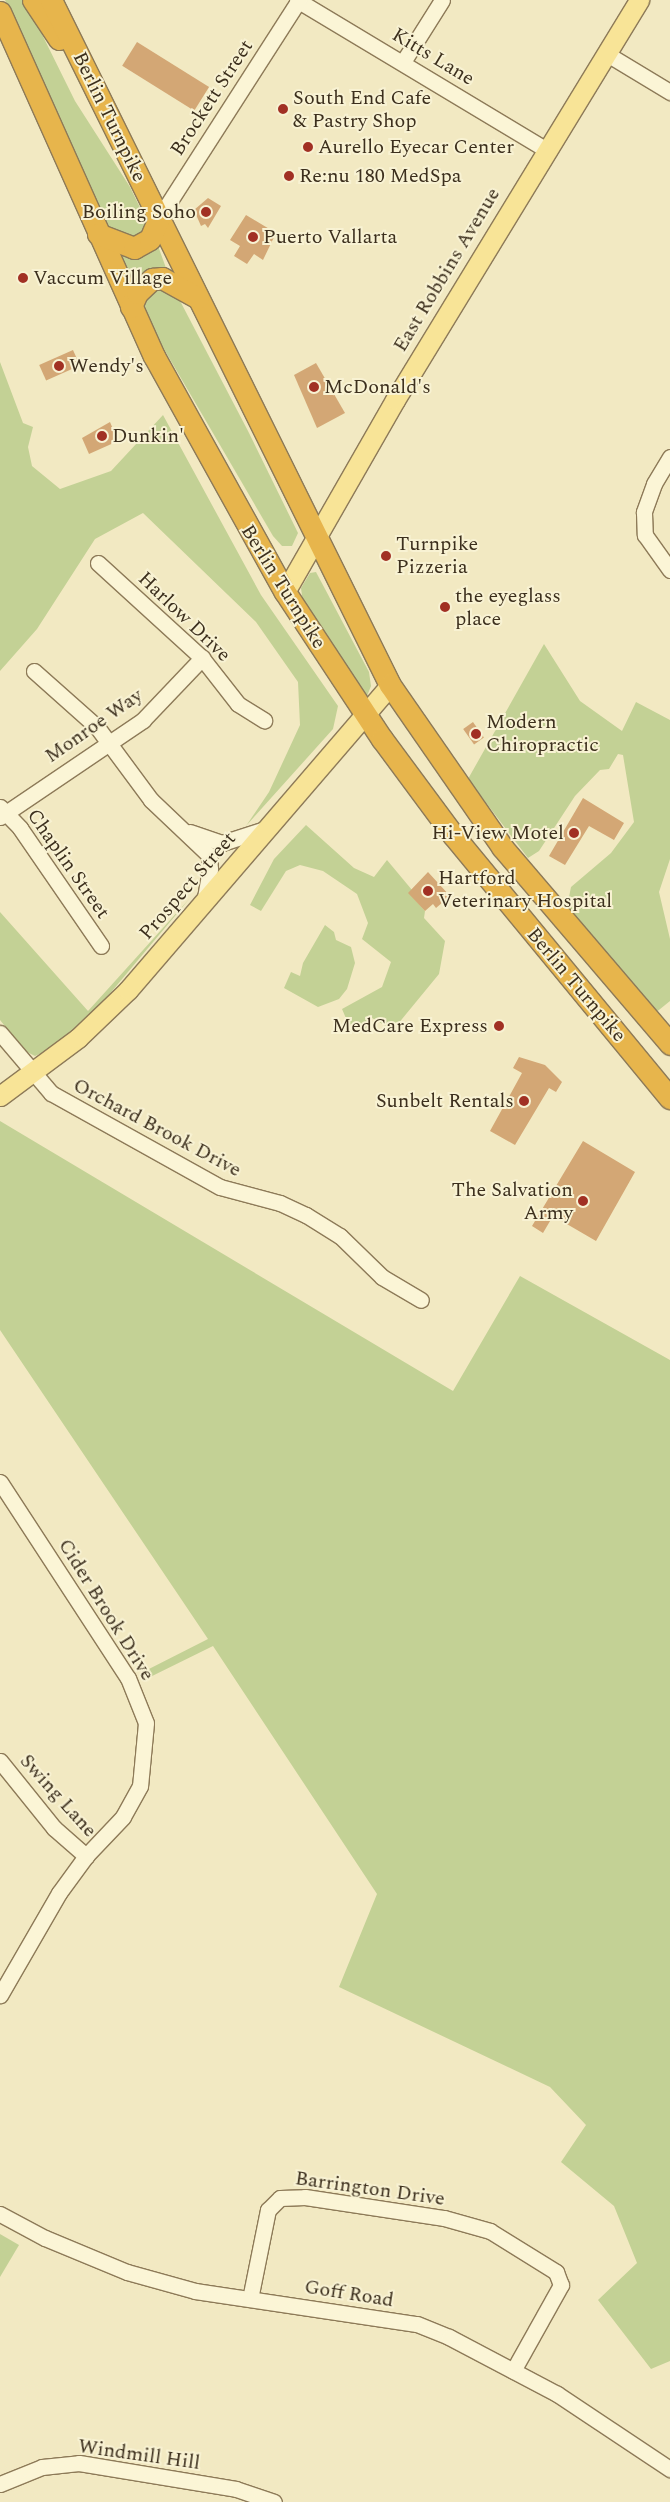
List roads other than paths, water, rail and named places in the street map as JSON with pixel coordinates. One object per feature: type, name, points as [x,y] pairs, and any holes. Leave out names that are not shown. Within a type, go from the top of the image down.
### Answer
[{"type":"highway","points":[[33,0],[61,42],[79,54]]},
{"type":"highway","name":"Berlin Turnpike","points":[[51,0],[390,685],[432,751],[502,847],[670,1044]]},
{"type":"highway","name":"Berlin Turnpike","points":[[0,12],[131,307],[184,414],[284,592],[365,714],[477,866],[670,1098]]},
{"type":"highway","points":[[98,234],[134,248],[150,239],[159,218]]},
{"type":"highway","points":[[131,307],[137,293],[152,279],[162,278],[198,298]]},
{"type":"highway","points":[[626,1046],[652,1023]]},
{"type":"main road","name":"East Robbins Avenue","points":[[284,592],[546,150],[639,0]]},
{"type":"main road","name":"Prospect Street","points":[[0,1096],[31,1074],[111,1007],[204,903],[390,685]]},
{"type":"street","name":"Kitts Lane","points":[[298,0],[546,150]]},
{"type":"street","name":"Brockett Street","points":[[159,218],[298,0]]},
{"type":"street","points":[[402,62],[442,0]]},
{"type":"street","points":[[607,54],[670,92]]},
{"type":"street","points":[[670,457],[654,484],[644,512],[645,535],[670,570]]},
{"type":"street","name":"Harlow Drive","points":[[98,563],[202,658],[238,704],[264,720]]},
{"type":"street","name":"Monroe Way","points":[[2,812],[111,744],[159,706],[202,658]]},
{"type":"street","points":[[34,670],[111,744],[152,800],[204,850],[211,862],[204,903]]},
{"type":"street","name":"Chaplin Street","points":[[2,812],[101,946]]},
{"type":"street","points":[[180,828],[222,843],[268,828]]},
{"type":"street","name":"Orchard Brook Drive","points":[[0,1033],[31,1074],[63,1101],[220,1187],[280,1203],[306,1215],[340,1236],[382,1276],[421,1300]]},
{"type":"street","name":"Cider Brook Drive","points":[[0,1482],[128,1678],[146,1723],[140,1786],[123,1817],[86,1856],[59,1894],[0,1995]]},
{"type":"street","name":"Swing Lane","points":[[0,1761],[54,1828],[86,1856]]},
{"type":"street","name":"Barrington Drive","points":[[250,2299],[268,2210],[280,2198],[305,2197],[444,2218],[490,2231],[556,2272],[561,2285],[513,2371]]},
{"type":"street","name":"Goff Road","points":[[0,2214],[45,2238],[127,2272],[195,2291],[417,2324],[513,2371],[612,2428],[670,2468]]},
{"type":"street","name":"Windmill Hill","points":[[0,2484],[42,2467],[79,2463],[236,2489],[274,2502]]},
{"type":"place","name":"South End Cafe & Pastry Shop","points":[[283,109]]},
{"type":"place","name":"Aurello Eyecar Center","points":[[308,147]]},
{"type":"place","name":"Re:nu 180 MedSpa","points":[[289,176]]},
{"type":"place","name":"Boiling Soho","points":[[206,212]]},
{"type":"place","name":"Puerto Vallarta","points":[[253,237]]},
{"type":"place","name":"Vaccum Village","points":[[23,278]]},
{"type":"place","name":"Wendy's","points":[[59,366]]},
{"type":"place","name":"McDonald's","points":[[314,387]]},
{"type":"place","name":"Dunkin'","points":[[102,436]]},
{"type":"place","name":"Turnpike Pizzeria","points":[[386,556]]},
{"type":"place","name":"the eyeglass place","points":[[445,607]]},
{"type":"place","name":"Modern Chiropractic","points":[[476,734]]},
{"type":"place","name":"Hi-View Motel","points":[[574,833]]},
{"type":"place","name":"Hartford Veterinary Hospital","points":[[428,891]]},
{"type":"place","name":"MedCare Express","points":[[499,1026]]},
{"type":"place","name":"Sunbelt Rentals","points":[[524,1101]]},
{"type":"place","name":"The Salvation Army","points":[[583,1201]]}]
